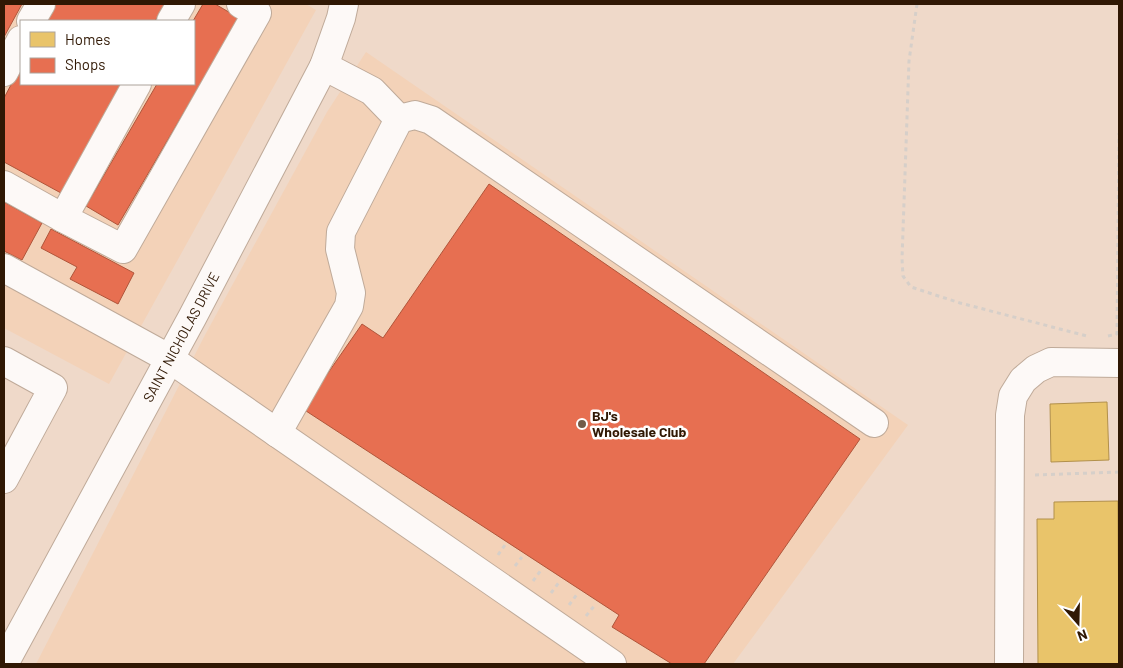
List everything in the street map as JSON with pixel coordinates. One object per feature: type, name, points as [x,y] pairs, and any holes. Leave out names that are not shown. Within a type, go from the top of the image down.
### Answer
[{"type":"street","points":[[32,20],[41,4]]},
{"type":"street","points":[[172,20],[181,4]]},
{"type":"street","points":[[4,185],[123,249],[257,13],[241,4]]},
{"type":"street","name":"SAINT NICHOLAS DRIVE","points":[[4,664],[170,359],[324,66],[344,4]]},
{"type":"street","points":[[4,72],[20,42]]},
{"type":"street","points":[[324,66],[372,91],[399,119]]},
{"type":"street","points":[[63,218],[136,85]]},
{"type":"street","points":[[276,433],[349,306],[351,293],[340,249],[341,232],[399,119],[416,115],[431,120],[874,423]]},
{"type":"street","points":[[4,268],[170,359],[612,664]]},
{"type":"street","points":[[1009,664],[1010,415],[1012,396],[1023,380],[1036,369],[1050,362],[1118,351]]},
{"type":"street","points":[[4,361],[53,388],[4,479]]},
{"type":"path","points":[[917,4],[909,61],[902,250],[903,276],[910,287],[960,303],[1096,338]]},
{"type":"path","points":[[1118,351],[1119,133]]},
{"type":"path","points":[[1103,337],[1117,334]]},
{"type":"path","points":[[1010,475],[1119,472]]},
{"type":"shaded area","points":[[4,4],[306,4],[316,10],[109,384],[4,328]]},
{"type":"shaded area","points":[[366,52],[908,425],[733,664],[36,664],[205,335],[327,112]]},
{"type":"building: Homes","points":[[1107,402],[1109,460],[1051,462],[1050,404]]},
{"type":"building: Homes","points":[[1118,501],[1119,664],[1038,664],[1037,519],[1054,519],[1054,502]]},
{"type":"building: Shops","points":[[4,4],[22,4],[4,37]]},
{"type":"building: Shops","points":[[56,4],[165,4],[156,20],[47,20]]},
{"type":"building: Shops","points":[[203,4],[215,4],[239,18],[118,225],[86,206],[156,85],[195,85],[194,20]]},
{"type":"building: Shops","points":[[20,68],[20,85],[120,85],[61,193],[4,162],[4,98]]},
{"type":"building: Shops","name":"BJ's Wholesale Club","points":[[489,184],[860,439],[704,664],[672,664],[612,627],[619,615],[303,409],[362,324],[383,338]]},
{"type":"building: Shops","points":[[4,202],[42,223],[22,260],[4,251]]},
{"type":"building: Shops","points":[[51,229],[134,273],[118,304],[70,279],[77,267],[41,248]]},
{"type":"place","name":"BJ's Wholesale Club","points":[[582,424]]}]
